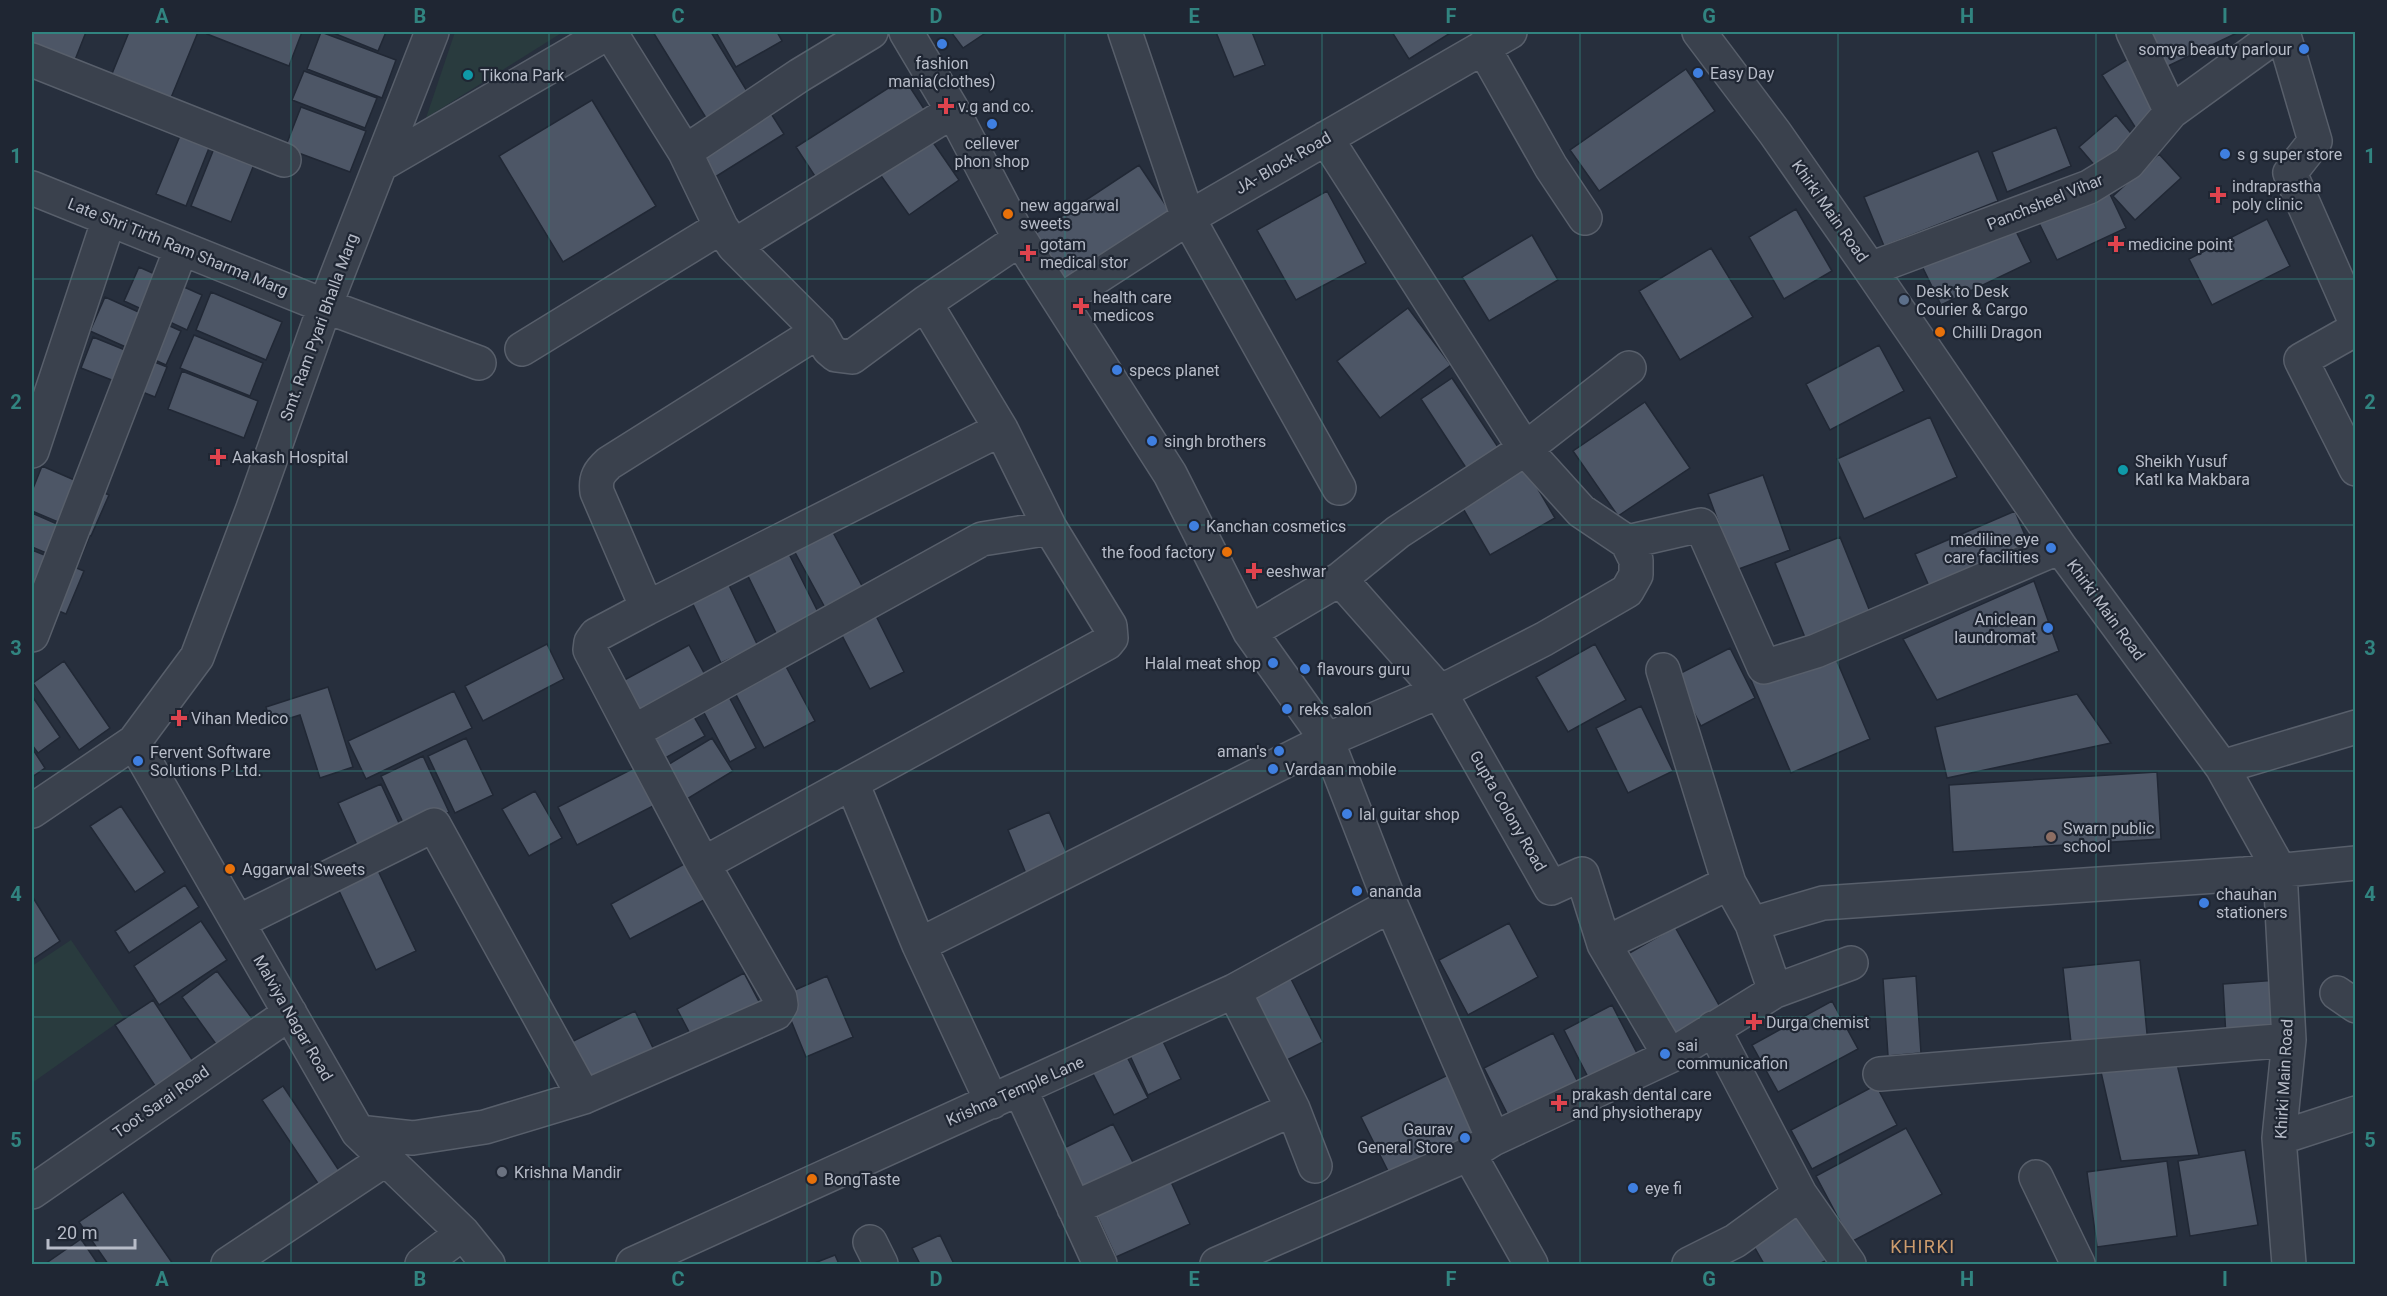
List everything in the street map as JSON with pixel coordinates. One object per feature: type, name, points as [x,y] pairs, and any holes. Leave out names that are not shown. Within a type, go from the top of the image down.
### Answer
[{"type":"street","name":"Smt. Ram Pyari Bhalla Marg","points":[[32,811],[134,742],[197,657],[325,306],[432,32]]},
{"type":"street","points":[[382,164],[610,32],[685,152],[728,236],[819,331],[836,355],[852,357],[925,303],[1020,239]]},
{"type":"street","points":[[685,152],[800,75],[871,32]]},
{"type":"street","points":[[906,32],[953,111],[1020,239],[1170,474],[1250,632],[1327,740],[1481,1146],[1531,1264]]},
{"type":"street","points":[[1125,32],[1188,218],[1339,488]]},
{"type":"street","points":[[2133,32],[2171,112]]},
{"type":"street","points":[[2282,32],[2315,141],[2290,172],[2355,323]]},
{"type":"street","name":"Panchsheel Vihar","points":[[1870,269],[2099,181],[2128,163],[2171,112],[2282,32]]},
{"type":"street","name":"Khirki Main Road","points":[[1710,34],[2060,547],[2222,767],[2280,871],[2289,1040],[2279,1138],[2289,1264]]},
{"type":"street","points":[[1497,39],[1551,167],[1585,218]]},
{"type":"street","name":"JA- Block Road","points":[[1060,301],[1188,218],[1497,39]]},
{"type":"street","points":[[32,60],[284,160]]},
{"type":"street","points":[[522,350],[953,111]]},
{"type":"street","points":[[919,945],[1327,740],[1439,691],[1544,639],[1627,591],[1636,575],[1636,560],[1628,542],[1581,511],[1525,449],[1326,138]]},
{"type":"street","name":"Late Shri Tirth Ram Sharma Marg","points":[[32,188],[325,306],[478,363]]},
{"type":"street","points":[[32,451],[109,219]]},
{"type":"street","points":[[32,635],[182,249]]},
{"type":"street","points":[[703,864],[794,812],[852,783],[1107,643],[1111,638],[1110,626],[1050,528],[1001,429],[925,303]]},
{"type":"street","points":[[2355,329],[2301,360],[2355,469]]},
{"type":"street","points":[[647,608],[597,492],[596,482],[599,472],[609,463],[819,331]]},
{"type":"street","points":[[1250,632],[1340,579],[1398,532],[1525,449],[1629,369]]},
{"type":"street","points":[[358,1132],[413,1138],[485,1127],[584,1096],[776,1013],[779,1009],[780,998],[703,864],[590,650],[591,642],[596,635],[647,608],[1001,429]]},
{"type":"street","points":[[1628,542],[1701,525],[1764,667],[1816,651],[2060,547]]},
{"type":"street","points":[[633,732],[982,538],[1050,528]]},
{"type":"street","name":"Gupta Colony Road","points":[[1340,579],[1439,691],[1551,888],[1582,874],[1604,944],[1670,1056]]},
{"type":"street","points":[[1663,670],[1729,883],[1752,924],[1775,991]]},
{"type":"street","points":[[2222,767],[2355,728]]},
{"type":"street","name":"Malviya Nagar Road","points":[[134,742],[358,1132],[463,1233],[488,1264]]},
{"type":"street","points":[[852,783],[919,945],[1074,1208],[1100,1264]]},
{"type":"street","points":[[238,922],[434,825],[584,1096]]},
{"type":"street","points":[[1752,924],[1823,903],[2280,871],[2355,863]]},
{"type":"street","points":[[1604,944],[1729,883]]},
{"type":"street","name":"Krishna Temple Lane","points":[[633,1264],[1234,991],[1391,905]]},
{"type":"street","points":[[1217,1264],[1481,1146],[1670,1056],[1775,991],[1851,963]]},
{"type":"street","points":[[1234,991],[1293,1109],[1315,1166]]},
{"type":"street","name":"Toot Sarai Road","points":[[32,1192],[290,1013]]},
{"type":"street","points":[[1713,1028],[1800,1194],[1849,1264]]},
{"type":"street","points":[[1880,1074],[2289,1040]]},
{"type":"street","points":[[1074,1208],[1293,1109]]},
{"type":"street","points":[[2279,1138],[2355,1113]]},
{"type":"street","points":[[228,1264],[386,1159]]},
{"type":"street","points":[[2036,1177],[2078,1264]]},
{"type":"street","points":[[1689,1264],[1735,1241],[1800,1194]]},
{"type":"street","points":[[423,1264],[463,1233]]},
{"type":"shaded area","name":"Tikona Park","points":[[455,32],[563,32],[426,118]]},
{"type":"shaded area","points":[[71,940],[124,1018],[32,1083],[32,966]]},
{"type":"building","points":[[32,32],[86,32],[73,65],[32,48]]},
{"type":"building","points":[[129,32],[198,32],[168,105],[109,81]]},
{"type":"building","points":[[208,32],[302,32],[289,66],[207,34]]},
{"type":"building","points":[[321,32],[396,60],[382,98],[307,69]]},
{"type":"building","points":[[331,32],[386,32],[378,51]]},
{"type":"building","points":[[653,32],[711,32],[753,101],[711,126]]},
{"type":"building","points":[[716,32],[777,32],[782,41],[736,67]]},
{"type":"building","points":[[951,32],[987,32],[963,48]]},
{"type":"building","points":[[1216,32],[1252,32],[1265,65],[1234,77]]},
{"type":"building","points":[[1392,32],[1452,32],[1409,59]]},
{"type":"building","points":[[2148,32],[2239,32],[2166,67]]},
{"type":"building","points":[[2136,54],[2159,112],[2142,138],[2102,75]]},
{"type":"building","points":[[1686,69],[1715,111],[1599,191],[1570,150]]},
{"type":"building","points":[[304,71],[377,98],[365,128],[292,100]]},
{"type":"building","points":[[904,78],[928,115],[820,184],[796,147]]},
{"type":"building","points":[[592,100],[656,206],[563,262],[499,156]]},
{"type":"building","points":[[765,104],[784,134],[712,179],[693,149]]},
{"type":"building","points":[[301,107],[366,131],[350,172],[285,148]]},
{"type":"building","points":[[2116,115],[2139,143],[2102,174],[2079,147]]},
{"type":"building","points":[[184,126],[213,138],[186,206],[156,194]]},
{"type":"building","points":[[2056,127],[2071,166],[2007,192],[1992,152]]},
{"type":"building","points":[[930,138],[959,180],[909,215],[879,173]]},
{"type":"building","points":[[217,141],[257,157],[231,222],[191,206]]},
{"type":"building","points":[[1978,151],[1998,201],[1884,246],[1864,197]]},
{"type":"building","points":[[2159,154],[2181,178],[2135,220],[2113,196]]},
{"type":"building","points":[[1139,165],[1171,213],[1062,286],[1030,237]]},
{"type":"building","points":[[2107,188],[2126,228],[2057,260],[2038,221]]},
{"type":"building","points":[[1327,191],[1366,263],[1296,300],[1257,230]]},
{"type":"building","points":[[1796,209],[1832,271],[1784,299],[1749,237]]},
{"type":"building","points":[[2267,219],[2290,266],[2212,305],[2189,259]]},
{"type":"building","points":[[2011,221],[2031,262],[1941,305],[1921,264]]},
{"type":"building","points":[[1532,235],[1558,280],[1489,321],[1462,277]]},
{"type":"building","points":[[1711,248],[1753,317],[1680,360],[1639,291]]},
{"type":"building","points":[[139,267],[202,295],[187,330],[124,301]]},
{"type":"building","points":[[211,292],[282,322],[266,360],[196,330]]},
{"type":"building","points":[[105,297],[181,331],[166,365],[90,331]]},
{"type":"building","points":[[1408,308],[1451,365],[1380,418],[1337,361]]},
{"type":"building","points":[[194,335],[263,363],[250,396],[180,368]]},
{"type":"building","points":[[93,337],[167,367],[155,397],[81,368]]},
{"type":"building","points":[[1879,345],[1904,391],[1830,430],[1806,384]]},
{"type":"building","points":[[182,371],[258,401],[244,438],[168,409]]},
{"type":"building","points":[[1452,378],[1504,456],[1472,477],[1421,399]]},
{"type":"building","points":[[1645,402],[1690,468],[1618,516],[1573,451]]},
{"type":"building","points":[[1930,417],[1957,477],[1864,519],[1837,459]]},
{"type":"building","points":[[1522,462],[1555,518],[1490,555],[1457,498]]},
{"type":"building","points":[[42,466],[109,495],[91,536],[32,511],[32,491]]},
{"type":"building","points":[[1763,475],[1790,550],[1736,570],[1708,494]]},
{"type":"building","points":[[2015,511],[2031,550],[1932,593],[1915,554]]},
{"type":"building","points":[[32,513],[89,538],[77,566],[32,547]]},
{"type":"building","points":[[829,525],[867,595],[829,615],[791,545]]},
{"type":"building","points":[[1840,537],[1871,614],[1806,640],[1775,563]]},
{"type":"building","points":[[785,546],[819,614],[777,635],[743,566]]},
{"type":"building","points":[[32,550],[84,571],[66,614],[32,600]]},
{"type":"building","points":[[726,579],[758,646],[721,663],[689,596]]},
{"type":"building","points":[[2034,581],[2059,651],[1937,700],[1903,639]]},
{"type":"building","points":[[871,606],[904,672],[870,689],[836,624]]},
{"type":"building","points":[[547,644],[564,679],[483,721],[465,686]]},
{"type":"building","points":[[1595,644],[1626,700],[1568,732],[1536,677]]},
{"type":"building","points":[[689,645],[709,682],[637,720],[617,684]]},
{"type":"building","points":[[1831,647],[1870,739],[1791,773],[1751,680]]},
{"type":"building","points":[[1730,648],[1755,698],[1701,726],[1675,676]]},
{"type":"building","points":[[64,661],[110,728],[79,750],[33,683]]},
{"type":"building","points":[[783,661],[815,721],[764,748],[732,687]]},
{"type":"building","points":[[328,687],[353,767],[320,778],[300,715],[271,724],[266,707]]},
{"type":"building","points":[[454,691],[472,728],[366,779],[348,741]]},
{"type":"building","points":[[727,693],[756,748],[730,762],[701,707]]},
{"type":"building","points":[[2077,694],[2111,743],[1947,778],[1935,727]]},
{"type":"building","points":[[32,696],[60,737],[38,753],[32,745]]},
{"type":"building","points":[[1641,706],[1673,771],[1628,793],[1596,728]]},
{"type":"building","points":[[690,710],[705,736],[658,762],[644,736]]},
{"type":"building","points":[[466,738],[493,795],[455,813],[428,756]]},
{"type":"building","points":[[712,738],[733,771],[687,799],[666,766]]},
{"type":"building","points":[[32,748],[45,768],[32,777]]},
{"type":"building","points":[[423,756],[449,812],[407,831],[381,776]]},
{"type":"building","points":[[638,766],[657,804],[577,845],[558,807]]},
{"type":"building","points":[[2157,772],[2161,839],[1953,852],[1949,785]]},
{"type":"building","points":[[381,784],[405,836],[362,856],[338,803]]},
{"type":"building","points":[[535,791],[562,838],[529,856],[502,809]]},
{"type":"building","points":[[121,806],[165,872],[135,892],[90,826]]},
{"type":"building","points":[[1049,812],[1069,858],[1027,876],[1008,830]]},
{"type":"building","points":[[373,860],[416,951],[376,970],[333,878]]},
{"type":"building","points":[[686,863],[706,899],[630,939],[611,904]]},
{"type":"building","points":[[185,885],[199,907],[129,953],[115,931]]},
{"type":"building","points":[[32,896],[60,941],[32,960]]},
{"type":"building","points":[[201,921],[227,960],[159,1005],[134,966]]},
{"type":"building","points":[[1509,923],[1538,977],[1468,1015],[1439,960]]},
{"type":"building","points":[[1675,927],[1724,1014],[1675,1042],[1626,955]]},
{"type":"building","points":[[2140,960],[2148,1044],[2072,1052],[2063,968]]},
{"type":"building","points":[[217,971],[257,1025],[221,1051],[182,997]]},
{"type":"building","points":[[744,973],[764,1011],[697,1047],[677,1009]]},
{"type":"building","points":[[1288,973],[1323,1042],[1279,1064],[1245,994]]},
{"type":"building","points":[[827,976],[853,1037],[806,1057],[781,996]]},
{"type":"building","points":[[1916,976],[1921,1053],[1888,1056],[1883,979]]},
{"type":"building","points":[[2278,980],[2281,1034],[2226,1037],[2223,984]]},
{"type":"building","points":[[153,1000],[197,1067],[159,1092],[115,1025]]},
{"type":"building","points":[[1832,1001],[1858,1049],[1778,1092],[1752,1045]]},
{"type":"building","points":[[1612,1005],[1640,1059],[1592,1085],[1564,1030]]},
{"type":"building","points":[[635,1011],[658,1058],[584,1094],[561,1047]]},
{"type":"building","points":[[1159,1033],[1181,1079],[1148,1095],[1127,1049]]},
{"type":"building","points":[[1553,1033],[1582,1090],[1513,1125],[1484,1068]]},
{"type":"building","points":[[1124,1051],[1148,1098],[1114,1115],[1090,1068]]},
{"type":"building","points":[[2177,1064],[2199,1155],[2121,1161],[2101,1072]]},
{"type":"building","points":[[1452,1073],[1483,1135],[1392,1179],[1361,1117]]},
{"type":"building","points":[[1876,1085],[1897,1125],[1812,1169],[1791,1130]]},
{"type":"building","points":[[283,1086],[340,1172],[319,1185],[262,1100]]},
{"type":"building","points":[[1113,1124],[1138,1172],[1085,1199],[1060,1150]]},
{"type":"building","points":[[1906,1128],[1942,1194],[1851,1242],[1816,1176]]},
{"type":"building","points":[[2245,1150],[2258,1225],[2190,1236],[2178,1161]]},
{"type":"building","points":[[2167,1161],[2177,1236],[2097,1247],[2087,1172]]},
{"type":"building","points":[[1167,1173],[1190,1224],[1116,1257],[1093,1207]]},
{"type":"building","points":[[123,1192],[173,1264],[108,1264],[79,1222]]},
{"type":"building","points":[[1804,1211],[1831,1258],[1819,1264],[1764,1264],[1751,1241]]},
{"type":"building","points":[[940,1235],[954,1264],[920,1264],[912,1248]]},
{"type":"building","points":[[81,1239],[98,1264],[45,1264]]},
{"type":"building","points":[[835,1255],[839,1264],[812,1264]]},
{"type":"place","name":"fashion mania(clothes)","points":[[942,44]]},
{"type":"place","name":"somya beauty parlour","points":[[2304,49]]},
{"type":"place","name":"Easy Day","points":[[1698,73]]},
{"type":"place","name":"Tikona Park","points":[[468,75]]},
{"type":"place","name":"v.g and co.","points":[[946,106]]},
{"type":"place","name":"cellever phon shop","points":[[992,124]]},
{"type":"place","name":"s g super store","points":[[2225,154]]},
{"type":"place","name":"indraprastha poly clinic","points":[[2218,195]]},
{"type":"place","name":"new aggarwal sweets","points":[[1008,214]]},
{"type":"place","name":"medicine point","points":[[2116,244]]},
{"type":"place","name":"gotam medical stor","points":[[1028,253]]},
{"type":"place","name":"Desk to Desk Courier & Cargo","points":[[1904,300]]},
{"type":"place","name":"health care medicos","points":[[1081,306]]},
{"type":"place","name":"Chilli Dragon","points":[[1940,332]]},
{"type":"place","name":"specs planet","points":[[1117,370]]},
{"type":"place","name":"singh brothers","points":[[1152,441]]},
{"type":"place","name":"Aakash Hospital","points":[[218,457]]},
{"type":"place","name":"Sheikh Yusuf Katl ka Makbara","points":[[2123,470]]},
{"type":"place","name":"Kanchan cosmetics","points":[[1194,526]]},
{"type":"place","name":"mediline eye care facilities","points":[[2051,548]]},
{"type":"place","name":"the food factory","points":[[1227,552]]},
{"type":"place","name":"eeshwar","points":[[1254,571]]},
{"type":"place","name":"Aniclean laundromat","points":[[2048,628]]},
{"type":"place","name":"Halal meat shop","points":[[1273,663]]},
{"type":"place","name":"flavours guru","points":[[1305,669]]},
{"type":"place","name":"reks salon","points":[[1287,709]]},
{"type":"place","name":"Vihan Medico","points":[[179,718]]},
{"type":"place","name":"aman's","points":[[1279,751]]},
{"type":"place","name":"Fervent Software Solutions P Ltd.","points":[[138,761]]},
{"type":"place","name":"Vardaan mobile","points":[[1273,769]]},
{"type":"place","name":"lal guitar shop","points":[[1347,814]]},
{"type":"place","name":"Swarn public school","points":[[2051,837]]},
{"type":"place","name":"Aggarwal Sweets","points":[[230,869]]},
{"type":"place","name":"ananda","points":[[1357,891]]},
{"type":"place","name":"chauhan stationers","points":[[2204,903]]},
{"type":"place","name":"Durga chemist","points":[[1754,1022]]},
{"type":"place","name":"sai communicafion","points":[[1665,1054]]},
{"type":"place","name":"prakash dental care and physiotherapy","points":[[1559,1103]]},
{"type":"place","name":"Gaurav General Store","points":[[1465,1138]]},
{"type":"place","name":"Krishna Mandir","points":[[502,1172]]},
{"type":"place","name":"BongTaste","points":[[812,1179]]},
{"type":"place","name":"eye fi","points":[[1633,1188]]},
{"type":"district","name":"KHIRKI","points":[[1923,1246]]}]
